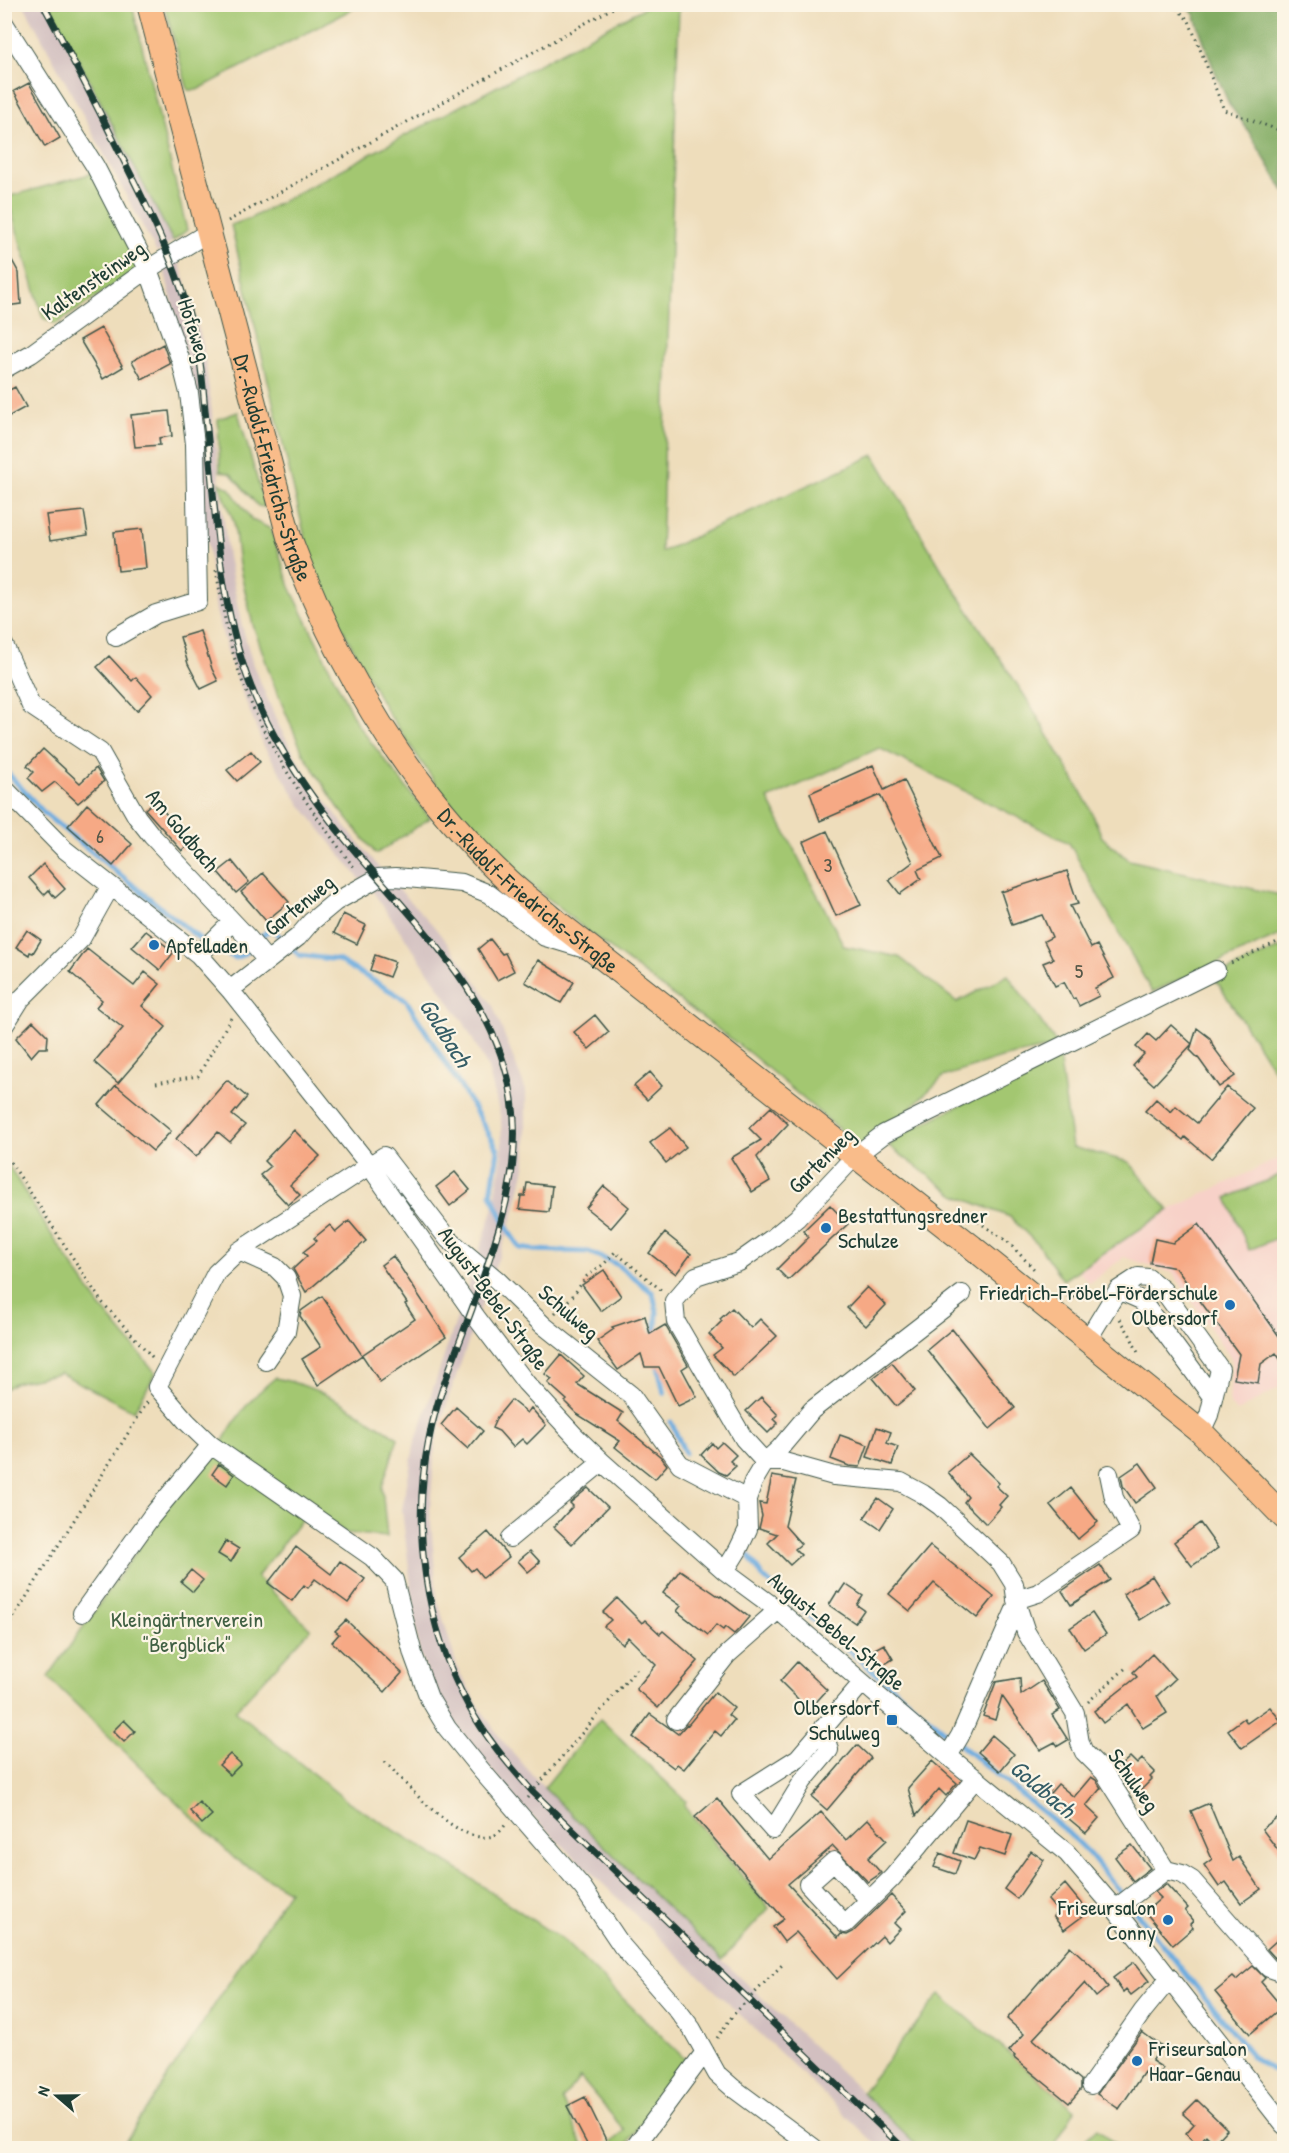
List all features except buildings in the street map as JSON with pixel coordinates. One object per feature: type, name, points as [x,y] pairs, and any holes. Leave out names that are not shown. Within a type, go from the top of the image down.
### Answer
[{"type":"main road","name":"Dr.-Rudolf-Friedrichs-Straße","points":[[149,4],[289,537],[305,582],[350,676],[400,756],[473,844],[508,880],[557,922],[602,955],[1088,1339],[1201,1432],[1284,1517]]},
{"type":"street","name":"Hofeweg","points":[[4,23],[95,166],[148,269],[181,361],[189,393],[195,444],[198,601],[156,614],[116,637]]},
{"type":"street","name":"Kaltensteinweg","points":[[4,369],[31,354],[148,269],[209,232]]},
{"type":"street","name":"Am Goldbach","points":[[4,645],[31,706],[100,752],[137,817],[152,836],[259,951]]},
{"type":"street","name":"August-Bebel-Straße","points":[[4,788],[63,849],[199,955],[235,996],[369,1165],[476,1317],[526,1383],[602,1462],[724,1571],[778,1610],[948,1756],[1067,1853],[1115,1909],[1284,2125]]},
{"type":"street","name":"Gartenweg","points":[[235,996],[259,951],[298,937],[311,922],[335,902],[378,878],[396,877],[462,883],[489,894],[545,937],[602,955]]},
{"type":"street","points":[[4,1026],[21,999],[81,939],[110,887]]},
{"type":"street","points":[[199,955],[232,922]]},
{"type":"street","name":"Gartenweg","points":[[674,1301],[696,1276],[739,1262],[774,1237],[797,1218],[855,1155],[885,1134],[1216,970]]},
{"type":"street","name":"Schulweg","points":[[369,1165],[384,1156],[448,1239],[497,1280],[543,1325],[631,1395],[680,1464],[747,1499]]},
{"type":"street","points":[[369,1165],[239,1251],[216,1273],[161,1379],[211,1445],[385,1568],[399,1592],[413,1654],[429,1698],[447,1728],[583,1887],[622,1946],[676,2008],[717,2074],[814,2148]]},
{"type":"street","points":[[239,1251],[275,1267],[286,1278],[292,1296],[286,1332],[266,1361]]},
{"type":"street","points":[[1088,1339],[1118,1290],[1138,1277],[1148,1278],[1162,1290],[1220,1369],[1214,1398],[1201,1432]]},
{"type":"street","points":[[724,1571],[748,1529],[747,1499],[753,1482],[765,1462],[812,1410],[962,1294]]},
{"type":"street","points":[[674,1301],[676,1322],[744,1439],[765,1462]]},
{"type":"street","points":[[82,1613],[152,1517],[211,1445]]},
{"type":"street","points":[[510,1538],[602,1462]]},
{"type":"street","name":"Schulweg","points":[[765,1462],[784,1462],[834,1476],[901,1482],[940,1506],[1001,1563],[1014,1584],[1016,1602],[1026,1632],[1075,1713],[1080,1743],[1084,1752],[1104,1772],[1166,1870]]},
{"type":"street","points":[[948,1756],[960,1736],[1016,1602],[1038,1593],[1131,1530],[1114,1498],[1109,1474]]},
{"type":"street","points":[[676,1719],[727,1655],[778,1610]]},
{"type":"street","points":[[823,1728],[829,1750],[803,1781],[773,1830],[741,1794],[798,1758],[823,1728],[862,1683]]},
{"type":"street","points":[[869,1900],[892,1878],[975,1778]]},
{"type":"street","points":[[1115,1909],[1166,1870],[1182,1874],[1192,1880],[1269,1968],[1284,1973]]},
{"type":"street","points":[[1091,2085],[1170,1978]]},
{"type":"street","points":[[634,2148],[705,2052]]},
{"type":"path","points":[[209,232],[620,4]]},
{"type":"path","points":[[1173,4],[1189,21],[1224,110],[1284,132]]},
{"type":"path","points":[[216,567],[237,668],[258,719],[282,766],[321,824],[367,884]]},
{"type":"path","points":[[1216,970],[1284,939]]},
{"type":"path","points":[[156,1083],[198,1076],[235,996]]},
{"type":"path","points":[[4,1152],[101,1301],[161,1379],[4,1633]]},
{"type":"path","points":[[543,1325],[572,1297],[586,1276],[604,1264],[615,1252],[674,1301]]},
{"type":"path","points":[[385,1762],[448,1822],[466,1833],[483,1838],[497,1834],[639,1666]]},
{"type":"path","points":[[1075,1713],[1127,1667]]},
{"type":"path","points":[[705,2052],[733,2015],[783,1964]]},
{"type":"shaded area","points":[[24,5],[50,5],[173,241],[157,253]]},
{"type":"shaded area","points":[[178,257],[203,344],[228,557],[241,622],[253,665],[279,726],[304,771],[344,825],[384,873],[362,882],[300,804],[263,745],[231,664],[216,611],[189,369],[164,269]]},
{"type":"shaded area","points":[[392,882],[432,924],[473,976],[493,1006],[526,1091],[526,1163],[514,1214],[449,1396],[435,1445],[430,1510],[437,1598],[458,1670],[501,1739],[544,1788],[919,2148],[880,2148],[518,1803],[441,1707],[419,1652],[402,1510],[414,1446],[493,1210],[502,1158],[501,1119],[488,1068],[464,1023],[371,889]]},
{"type":"shaded area","points":[[1284,1156],[1284,1385],[1237,1412],[1229,1404],[1232,1360],[1173,1273],[1124,1257],[1090,1283],[1077,1270],[1169,1210]]},
{"type":"green space","points":[[164,4],[360,5],[197,90],[188,90]]},
{"type":"green space","points":[[50,5],[132,5],[187,230],[173,241]]},
{"type":"green space","points":[[649,5],[679,5],[661,552],[874,455],[945,575],[1030,704],[1088,804],[1102,837],[1129,860],[1284,896],[1284,933],[1152,992],[1069,843],[879,748],[768,799],[844,946],[899,957],[957,1002],[1008,975],[1058,1046],[1001,1058],[943,1077],[884,1133],[860,1147],[752,1055],[586,930],[516,872],[445,797],[385,708],[314,575],[231,225],[251,218]]},
{"type":"green space","points":[[1185,5],[1284,5],[1284,191],[1247,129],[1229,104],[1194,14]]},
{"type":"green space","points":[[94,173],[140,268],[56,324],[43,318],[7,197]]},
{"type":"green space","points":[[238,412],[265,507],[258,506],[231,474],[220,471],[218,419]]},
{"type":"green space","points":[[219,483],[229,488],[252,520],[271,529],[290,587],[357,724],[430,818],[376,854],[338,807],[303,753],[274,685],[253,625],[239,565],[234,522]]},
{"type":"green space","points":[[1284,946],[1284,1086],[1214,977]]},
{"type":"green space","points":[[1059,1056],[1072,1147],[1129,1162],[1169,1210],[1063,1280],[1038,1245],[1010,1217],[955,1195],[889,1146],[906,1132]]},
{"type":"green space","points":[[4,1158],[47,1228],[99,1305],[156,1373],[134,1411],[60,1373],[14,1383],[5,1389]]},
{"type":"green space","points":[[1284,1173],[1284,1235],[1249,1250],[1227,1198]]},
{"type":"green space","points":[[275,1378],[324,1394],[398,1438],[382,1487],[387,1537],[346,1533],[220,1446],[244,1409]]},
{"type":"green space","name":"Kleingärtnerverein \"Bergblick\"","points":[[209,1448],[306,1514],[257,1577],[311,1629],[235,1711],[347,1801],[457,1869],[565,1942],[687,2061],[624,2148],[605,2148],[625,2131],[580,2077],[562,2100],[584,2148],[121,2148],[289,1891],[235,1859],[48,1677]]},
{"type":"green space","points":[[600,1719],[686,1801],[684,1806],[769,1908],[722,1960],[544,1788]]},
{"type":"green space","points":[[940,1994],[1075,2110],[1053,2148],[919,2148],[862,2092]]},
{"type":"green space","points":[[1097,2129],[1120,2148],[1076,2148]]},
{"type":"waterway","name":"Goldbach","points":[[4,769],[46,815],[205,943]]},
{"type":"waterway","name":"Goldbach","points":[[213,948],[236,958],[247,952],[261,936],[272,929],[299,955],[338,960],[406,1000],[498,1150],[491,1194],[520,1248],[589,1252],[616,1264],[653,1293],[657,1313],[655,1338]]},
{"type":"waterway","name":"Goldbach","points":[[657,1362],[664,1393]]},
{"type":"waterway","name":"Goldbach","points":[[671,1422],[685,1453]]},
{"type":"waterway","name":"Goldbach","points":[[749,1556],[763,1577],[775,1588],[1067,1832],[1090,1855],[1253,2057],[1284,2076]]},
{"type":"railway","points":[[43,4],[148,210],[170,259],[188,309],[201,369],[216,526],[226,597],[243,666],[256,699],[281,748],[322,810],[414,919],[466,986],[487,1021],[502,1059],[512,1099],[514,1153],[505,1206],[490,1257],[437,1406],[424,1472],[421,1507],[426,1575],[432,1609],[453,1674],[482,1728],[532,1791],[903,2148]]},
{"type":"place","name":"Apfelladen","points":[[154,945]]},
{"type":"place","name":"Bestattungsredner Schulze","points":[[826,1228]]},
{"type":"place","name":"Friedrich-Fröbel-Förderschule Olbersdorf","points":[[1230,1305]]},
{"type":"place","name":"Olbersdorf Schulweg","points":[[892,1720]]},
{"type":"place","name":"Friseursalon Conny","points":[[1168,1920]]},
{"type":"place","name":"Friseursalon Haar-Genau","points":[[1137,2061]]}]
